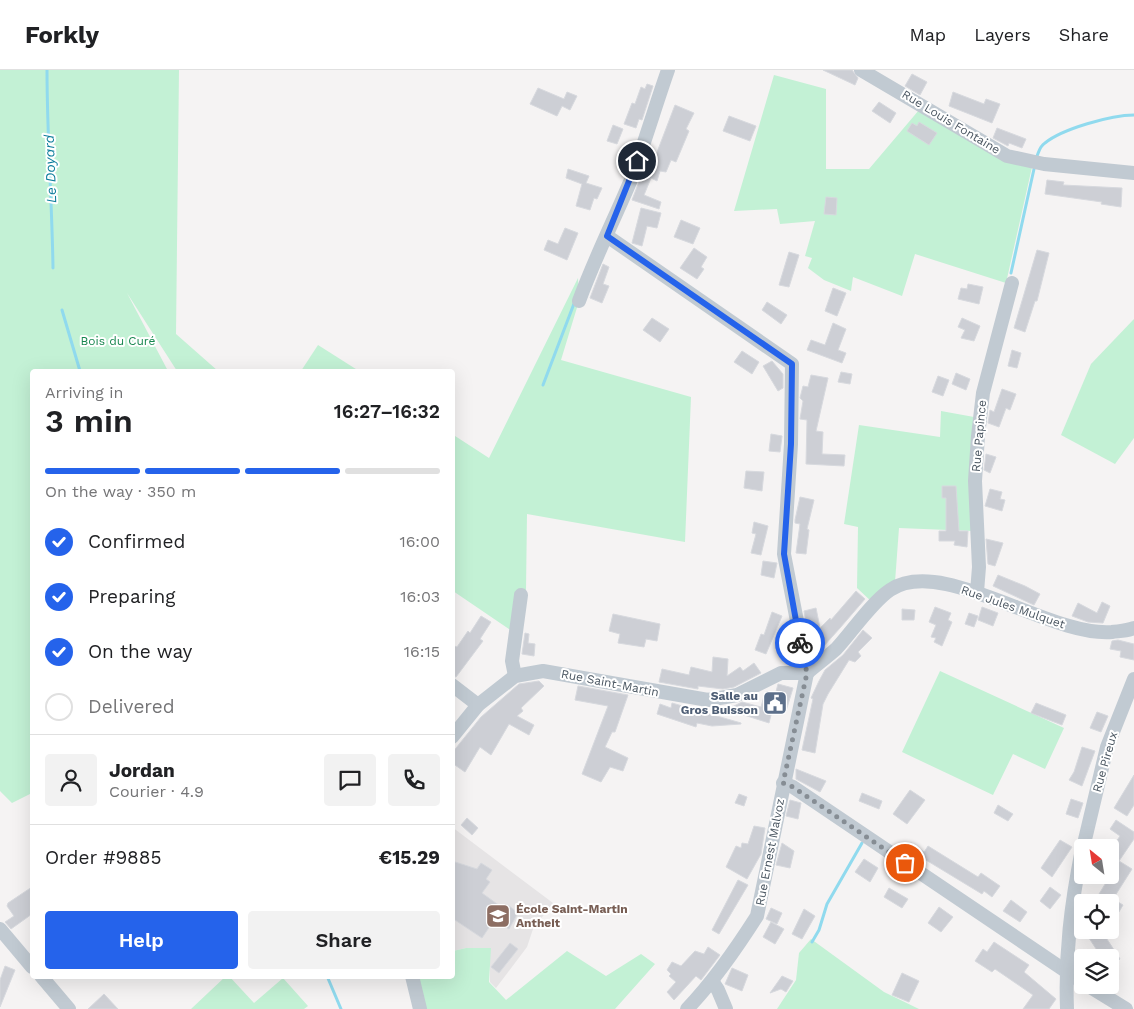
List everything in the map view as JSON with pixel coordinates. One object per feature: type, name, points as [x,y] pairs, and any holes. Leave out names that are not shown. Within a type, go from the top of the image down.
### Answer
[{"type":"street","points":[[579,301],[593,261],[607,236],[631,179],[668,70]]},
{"type":"street","name":"Rue Louis Fontaine","points":[[861,70],[1006,156],[1044,164],[1134,173]]},
{"type":"street","points":[[607,236],[792,364],[791,444],[784,554],[807,673]]},
{"type":"street","name":"Rue Papince","points":[[978,592],[975,481],[978,436],[983,393],[1012,283]]},
{"type":"street","name":"Rue Jules Mulquet","points":[[807,673],[835,649],[890,590],[916,581],[944,584],[978,592],[1058,624],[1100,633],[1134,628]]},
{"type":"street","points":[[515,676],[512,661],[521,595]]},
{"type":"street","name":"Rue Saint-Martin","points":[[455,733],[478,705],[515,676],[543,671],[708,700],[737,695],[781,673],[807,673]]},
{"type":"street","name":"Rue Ernest Malvoz","points":[[687,1009],[712,980],[757,916],[807,673]]},
{"type":"street","name":"Rue Pireux","points":[[1085,839],[1108,747],[1134,679]]},
{"type":"street","points":[[455,687],[478,705]]},
{"type":"street","points":[[783,783],[793,787],[1074,977]]},
{"type":"street","name":"Rue Pireux","points":[[1067,1009],[1065,971],[1070,908],[1075,884]]},
{"type":"street","points":[[0,929],[30,965]]},
{"type":"street","points":[[44,979],[69,1009]]},
{"type":"street","points":[[413,979],[420,1009]]},
{"type":"street","points":[[712,980],[726,1009]]},
{"type":"street","points":[[1102,994],[1126,1009]]},
{"type":"shaded area","name":"École Saint-Martin Antheit","points":[[455,829],[553,903],[533,929],[527,947],[496,988],[490,982],[490,948],[466,948],[455,951]]},
{"type":"green space","name":"Bois du Curé","points":[[0,70],[179,70],[176,334],[216,369],[176,369],[127,293],[167,369],[30,369],[30,794],[12,803],[0,791]]},
{"type":"green space","points":[[774,75],[826,89],[826,169],[869,169],[919,110],[1032,167],[1006,283],[915,254],[902,296],[853,277],[851,291],[824,280],[808,268],[812,258],[805,256],[815,221],[780,224],[777,209],[734,211]]},
{"type":"green space","points":[[578,278],[579,301],[561,360],[691,397],[685,542],[527,514],[526,590],[512,631],[455,592],[455,436],[489,458]]},
{"type":"green space","points":[[1134,319],[1134,438],[1115,464],[1061,435],[1091,364]]},
{"type":"green space","points":[[318,345],[356,369],[302,369]]},
{"type":"green space","points":[[941,411],[974,417],[973,531],[899,528],[895,582],[872,602],[857,588],[858,527],[844,524],[859,425],[940,437]]},
{"type":"green space","points":[[940,671],[1064,728],[1045,769],[1013,754],[993,795],[902,752]]},
{"type":"green space","points":[[811,939],[884,992],[919,1009],[777,1009],[796,980],[799,953]]},
{"type":"green space","points":[[466,948],[491,948],[489,982],[506,1000],[567,951],[606,976],[641,954],[655,964],[615,1009],[425,1009],[417,979],[455,979],[455,951]]},
{"type":"green space","points":[[223,979],[232,979],[254,1003],[284,979],[308,1006],[304,1009],[191,1009]]},
{"type":"building","points":[[823,70],[852,70],[858,78],[855,85]]},
{"type":"building","points":[[912,74],[927,82],[920,95],[905,86]]},
{"type":"building","points":[[647,84],[653,86],[642,120],[639,119],[636,128],[624,124],[632,103],[635,104],[641,87],[645,89]]},
{"type":"building","points":[[538,88],[564,99],[567,92],[577,96],[570,110],[562,106],[557,116],[530,104]]},
{"type":"building","points":[[953,92],[984,104],[986,99],[1000,104],[992,123],[949,106]]},
{"type":"building","points":[[879,102],[896,113],[890,123],[872,111]]},
{"type":"building","points":[[675,105],[694,113],[686,129],[689,131],[676,162],[671,160],[666,172],[660,171],[657,181],[651,178],[644,195],[661,202],[659,209],[632,200],[645,166],[651,168]]},
{"type":"building","points":[[729,116],[756,126],[750,141],[723,131]]},
{"type":"building","points":[[919,122],[937,133],[929,145],[907,131],[912,123],[917,126]]},
{"type":"building","points":[[613,125],[623,129],[617,144],[607,141]]},
{"type":"building","points":[[997,128],[1026,139],[1022,148],[1009,143],[1008,146],[993,138]]},
{"type":"building","points":[[568,169],[589,176],[586,183],[602,188],[597,199],[594,198],[590,210],[576,206],[582,184],[566,178]]},
{"type":"building","points":[[1047,180],[1064,182],[1063,185],[1122,188],[1121,207],[1101,204],[1102,202],[1045,194]]},
{"type":"building","points":[[826,197],[837,198],[836,215],[824,214]]},
{"type":"building","points":[[641,208],[661,213],[657,228],[647,226],[642,246],[632,243]]},
{"type":"building","points":[[681,220],[700,228],[693,244],[674,237]]},
{"type":"building","points":[[565,228],[578,233],[567,260],[544,250],[548,240],[558,244]]},
{"type":"building","points":[[694,248],[707,257],[701,267],[704,269],[697,279],[680,268]]},
{"type":"building","points":[[1037,250],[1049,253],[1037,301],[1035,301],[1025,332],[1014,328]]},
{"type":"building","points":[[789,252],[799,255],[789,287],[779,285]]},
{"type":"building","points":[[603,264],[609,267],[603,284],[609,286],[602,303],[590,298]]},
{"type":"building","points":[[968,284],[983,287],[979,304],[958,299],[961,288],[967,289]]},
{"type":"building","points":[[833,288],[846,293],[837,316],[825,311]]},
{"type":"building","points":[[767,302],[787,315],[781,324],[762,310]]},
{"type":"building","points":[[652,318],[669,329],[660,342],[643,330]]},
{"type":"building","points":[[962,318],[980,326],[974,341],[961,338],[965,330],[958,327]]},
{"type":"building","points":[[833,323],[846,329],[838,350],[846,353],[842,363],[807,350],[811,340],[825,345]]},
{"type":"building","points":[[1012,350],[1021,353],[1017,368],[1008,366]]},
{"type":"building","points":[[742,351],[759,362],[752,374],[734,362]]},
{"type":"building","points":[[772,361],[783,374],[783,388],[778,391],[763,366]]},
{"type":"building","points":[[841,372],[852,374],[850,384],[838,382]]},
{"type":"building","points":[[956,373],[970,379],[966,390],[952,384]]},
{"type":"building","points":[[811,375],[828,378],[816,431],[823,432],[822,454],[845,455],[844,466],[806,464],[807,420],[800,419],[803,401],[800,398],[803,386],[808,387]]},
{"type":"building","points":[[938,376],[949,380],[943,396],[932,392]]},
{"type":"building","points":[[1002,389],[1016,394],[1010,410],[1006,408],[999,427],[988,423],[990,410],[994,412]]},
{"type":"building","points":[[771,434],[782,436],[780,452],[769,451]]},
{"type":"building","points":[[986,454],[996,457],[990,473],[984,470]]},
{"type":"building","points":[[746,471],[764,472],[762,491],[744,488]]},
{"type":"building","points":[[942,486],[956,486],[959,531],[968,531],[967,547],[954,545],[955,541],[939,541],[939,531],[946,531],[946,498],[942,498]]},
{"type":"building","points":[[990,489],[1002,492],[1000,499],[1005,500],[1002,511],[985,506]]},
{"type":"building","points":[[800,497],[814,500],[807,529],[809,530],[806,554],[796,553],[800,524],[795,523],[795,520]]},
{"type":"building","points":[[754,522],[768,526],[761,555],[751,553],[756,534],[752,533]]},
{"type":"building","points":[[986,539],[1003,543],[995,566],[988,564]]},
{"type":"building","points":[[763,561],[777,563],[774,578],[761,575]]},
{"type":"building","points":[[998,575],[1040,594],[1034,605],[993,586]]},
{"type":"building","points":[[856,591],[865,599],[840,628],[823,647],[810,643],[804,611],[816,608],[820,628],[830,618],[831,620]]},
{"type":"building","points":[[1102,602],[1110,606],[1103,623],[1088,622],[1072,616],[1078,603],[1097,613]]},
{"type":"building","points":[[935,607],[951,613],[948,620],[952,622],[942,646],[934,642],[936,638],[931,637],[936,625],[929,622]]},
{"type":"building","points":[[982,607],[998,613],[993,626],[978,620]]},
{"type":"building","points":[[902,609],[915,610],[914,620],[902,620]]},
{"type":"building","points":[[772,612],[782,616],[766,654],[755,650],[761,634],[764,635]]},
{"type":"building","points":[[969,613],[978,616],[974,627],[965,624]]},
{"type":"building","points":[[613,614],[660,624],[657,641],[646,639],[644,647],[618,643],[620,634],[609,631]]},
{"type":"building","points":[[481,616],[491,622],[480,639],[483,641],[455,677],[455,646],[457,647],[468,631],[470,633]]},
{"type":"building","points":[[863,630],[872,638],[858,652],[861,656],[855,662],[849,660],[823,704],[815,753],[802,750],[813,699],[811,698],[819,681],[825,670],[843,655]]},
{"type":"building","points":[[525,633],[529,634],[528,643],[535,644],[534,656],[522,654]]},
{"type":"building","points":[[1118,640],[1134,644],[1134,660],[1120,657],[1121,651],[1110,649],[1112,641]]},
{"type":"building","points":[[713,657],[728,659],[727,676],[740,667],[743,671],[754,663],[761,673],[734,687],[723,689],[698,686],[698,689],[659,682],[662,669],[689,675],[691,667],[712,672]]},
{"type":"building","points":[[539,681],[544,686],[521,708],[523,711],[517,716],[534,725],[529,735],[509,724],[491,755],[480,747],[465,772],[455,765],[455,749],[481,717],[519,684]]},
{"type":"building","name":"Salle au Gros Buisson","points":[[778,684],[793,688],[786,711],[773,707],[769,723],[741,714],[730,708],[742,702],[761,707],[764,696],[774,699]]},
{"type":"building","points":[[578,686],[628,695],[615,732],[612,732],[605,747],[628,758],[623,771],[610,767],[601,782],[582,774],[608,706],[575,700]]},
{"type":"building","points":[[672,703],[741,724],[712,726],[697,723],[696,727],[657,714],[660,704],[671,708]]},
{"type":"building","points":[[1036,703],[1066,715],[1062,725],[1031,713]]},
{"type":"building","points":[[1097,712],[1108,716],[1101,732],[1090,728]]},
{"type":"building","points":[[1082,747],[1095,751],[1082,786],[1069,780],[1074,772]]},
{"type":"building","points":[[796,769],[826,781],[820,792],[796,779]]},
{"type":"building","points":[[1134,775],[1134,805],[1127,816],[1114,808]]},
{"type":"building","points":[[910,790],[925,800],[907,824],[893,814]]},
{"type":"building","points":[[862,793],[882,801],[879,809],[859,801]]},
{"type":"building","points":[[739,794],[747,797],[744,806],[735,803]]},
{"type":"building","points":[[1071,799],[1083,803],[1078,818],[1066,814]]},
{"type":"building","points":[[790,800],[801,803],[798,819],[786,816]]},
{"type":"building","points":[[998,805],[1013,814],[1008,821],[994,813]]},
{"type":"building","points":[[467,818],[478,828],[472,835],[461,825]]},
{"type":"building","points":[[1116,820],[1134,832],[1134,839],[1119,861],[1118,839],[1120,836],[1110,829]]},
{"type":"building","points":[[754,826],[765,828],[761,854],[747,879],[726,867],[736,846],[741,848],[742,843],[748,844]]},
{"type":"building","points":[[1060,840],[1072,847],[1052,877],[1041,868]]},
{"type":"building","points":[[782,843],[794,851],[790,868],[776,865]]},
{"type":"building","points":[[911,843],[924,852],[918,861],[905,852]]},
{"type":"building","points":[[928,846],[978,877],[981,873],[1000,886],[992,897],[984,891],[982,894],[921,857]]},
{"type":"building","points":[[864,859],[878,868],[870,882],[855,872]]},
{"type":"building","points":[[1119,861],[1132,869],[1116,894],[1099,894],[1105,884],[1119,884]]},
{"type":"building","points":[[455,862],[477,869],[481,863],[492,870],[486,879],[490,882],[482,893],[504,909],[508,905],[518,913],[509,929],[494,920],[482,938],[455,920]]},
{"type":"building","points":[[738,880],[748,885],[719,934],[712,930]]},
{"type":"building","points":[[1050,887],[1061,895],[1050,909],[1040,901]]},
{"type":"building","points":[[30,888],[30,915],[11,929],[5,922],[14,916],[7,906],[8,903]]},
{"type":"building","points":[[889,888],[908,899],[902,908],[884,897]]},
{"type":"building","points":[[1011,900],[1027,912],[1020,922],[1003,911]]},
{"type":"building","points":[[1119,903],[1123,905],[1119,912]]},
{"type":"building","points":[[939,907],[953,917],[941,932],[928,923]]},
{"type":"building","points":[[771,908],[782,913],[777,924],[766,919]]},
{"type":"building","points":[[804,909],[815,916],[802,939],[792,934]]},
{"type":"building","points":[[771,922],[784,929],[775,944],[763,937]]},
{"type":"building","points":[[1090,939],[1107,939],[1113,949],[1096,949]]},
{"type":"building","points":[[994,942],[1029,965],[1024,972],[1056,999],[1049,1009],[1023,1009],[1033,995],[995,969],[992,972],[975,961],[983,949],[987,952]]},
{"type":"building","points":[[510,943],[518,949],[499,973],[491,967]]},
{"type":"building","points":[[708,947],[720,955],[701,980],[696,976],[674,1000],[667,992],[676,982],[669,976],[671,974],[667,970],[672,962],[681,966],[695,951],[704,954]]},
{"type":"building","points":[[5,966],[15,970],[0,1007],[0,980]]},
{"type":"building","points":[[732,968],[748,975],[742,991],[725,984]]},
{"type":"building","points":[[902,973],[919,981],[909,1002],[892,995]]},
{"type":"building","points":[[782,976],[793,981],[786,992],[781,989],[770,993]]},
{"type":"building","points":[[104,994],[118,1009],[88,1009]]},
{"type":"waterway","name":"Le Doyard","points":[[47,70],[53,268]]},
{"type":"waterway","points":[[1037,156],[1043,144],[1063,133],[1100,120],[1134,115]]},
{"type":"waterway","points":[[1011,273],[1034,169]]},
{"type":"waterway","points":[[543,385],[575,301]]},
{"type":"waterway","points":[[62,310],[79,369]]},
{"type":"waterway","points":[[812,942],[819,930],[827,904],[862,843]]},
{"type":"waterway","points":[[328,979],[341,1009]]},
{"type":"way so far","points":[[800,643],[807,673],[783,783],[793,787],[905,863]]},
{"type":"place","name":"Salle au Gros Buisson","points":[[775,703]]},
{"type":"place","name":"École Saint-Martin Antheit","points":[[498,916]]},
{"type":"route","points":[[637,161],[607,236],[792,364],[791,444],[784,554],[800,643]]}]
